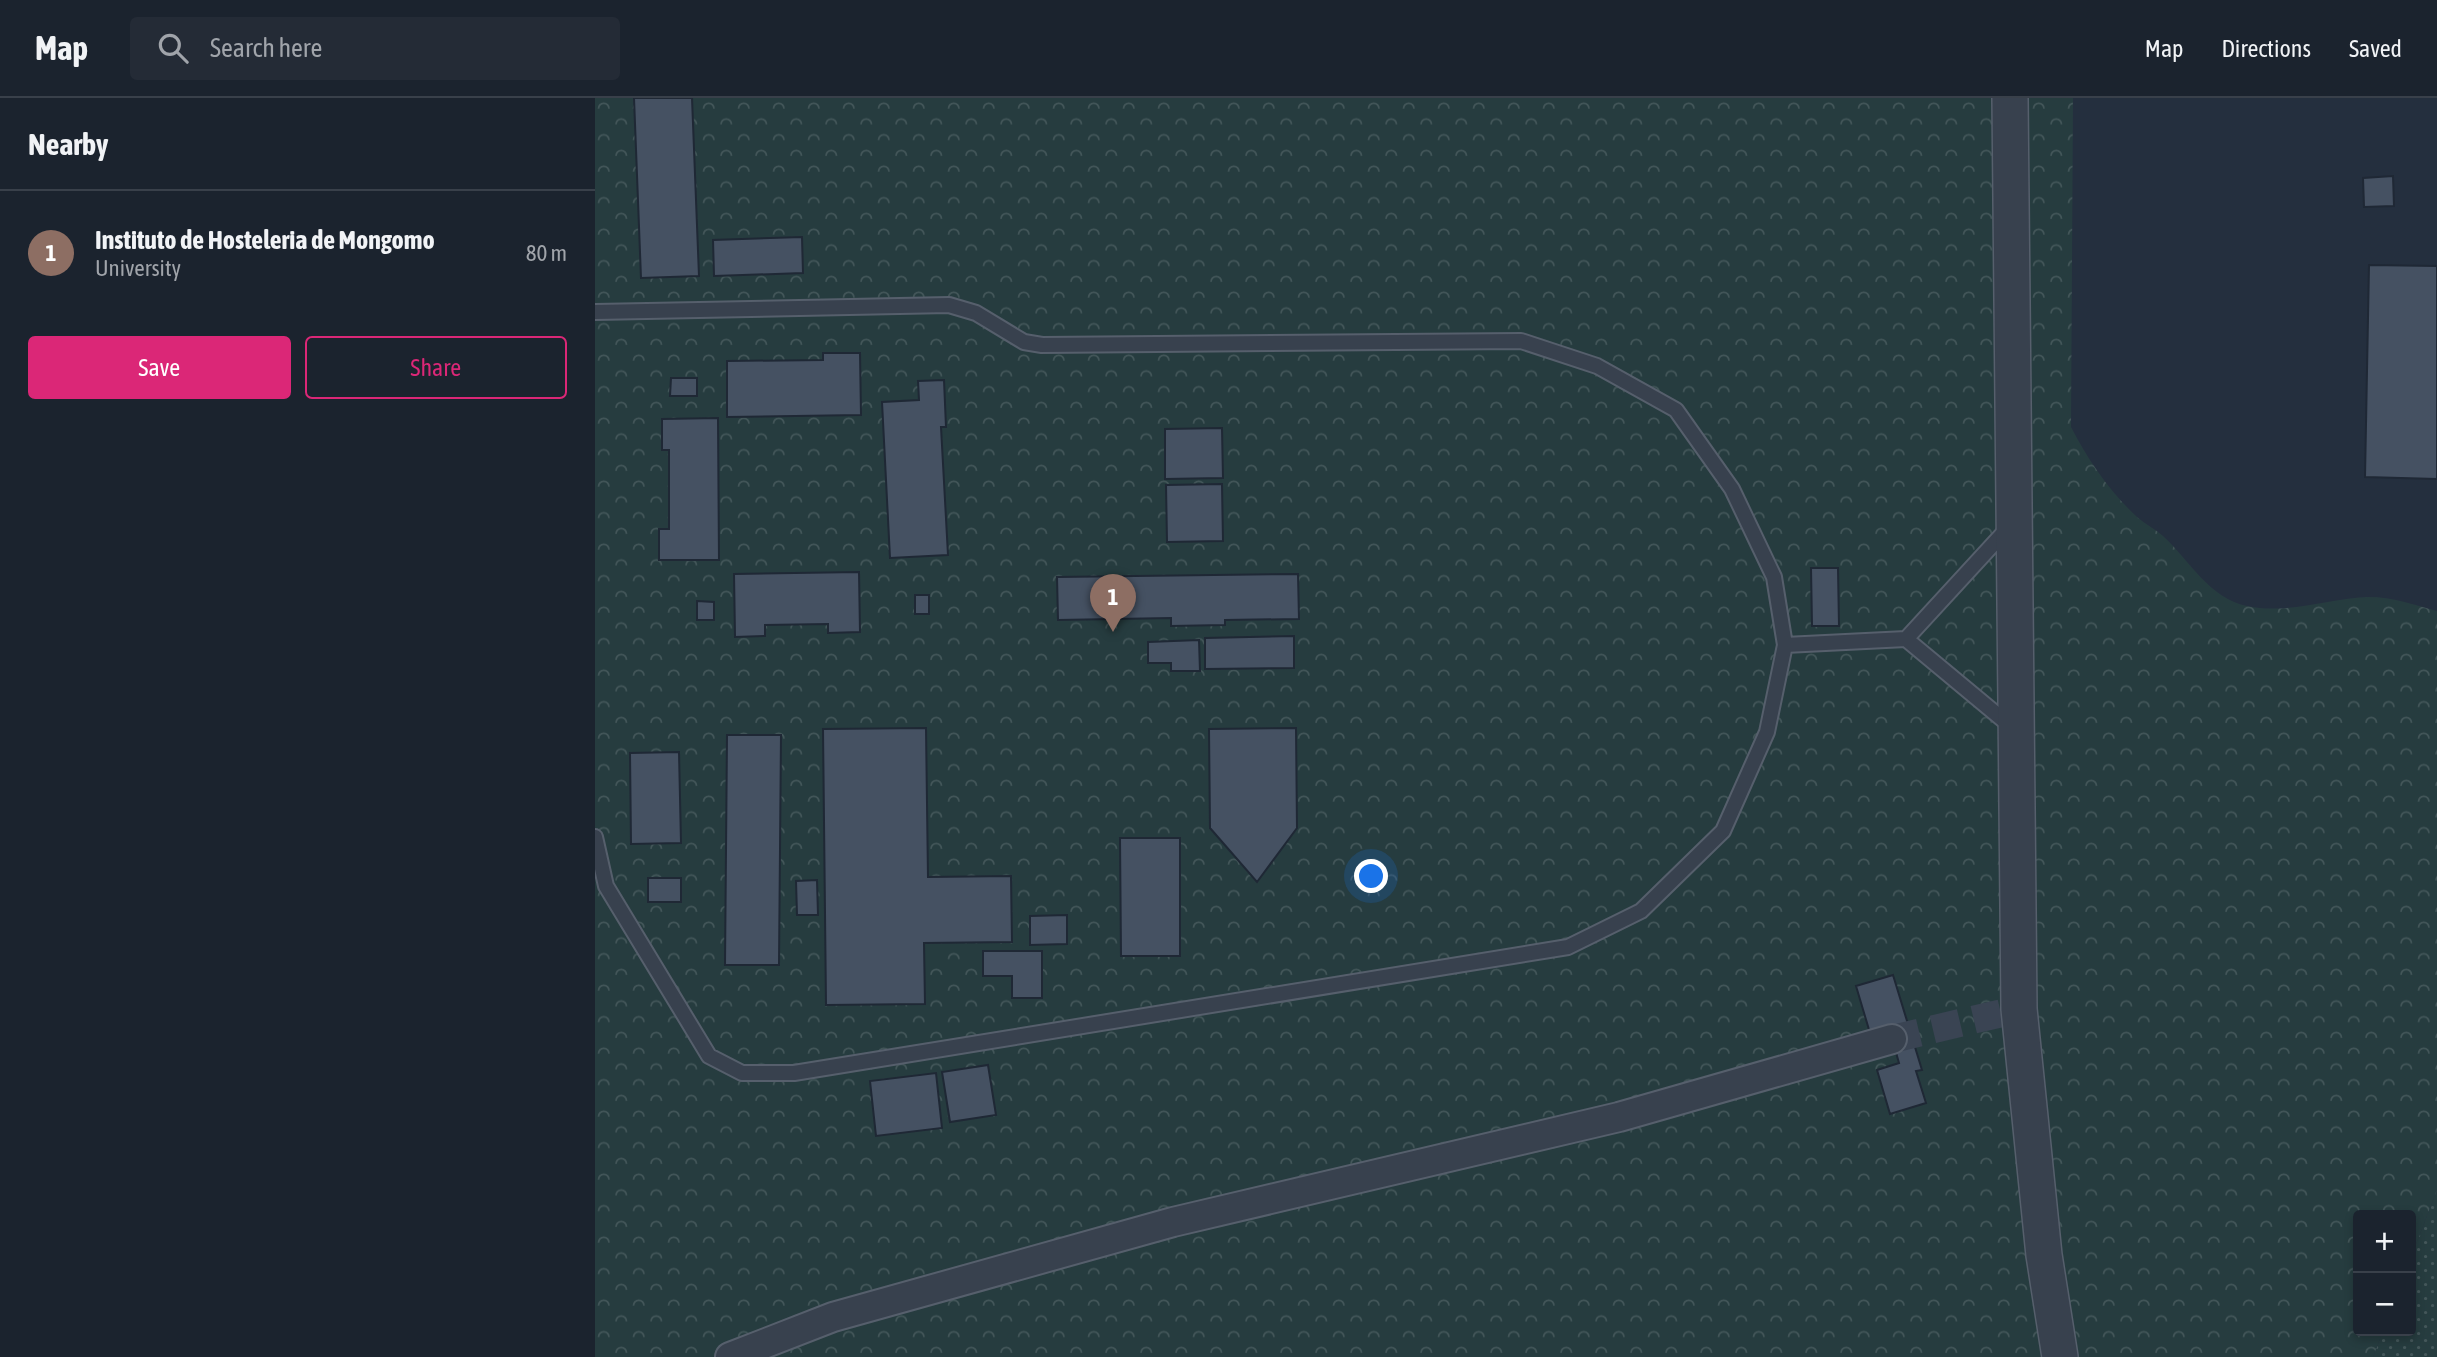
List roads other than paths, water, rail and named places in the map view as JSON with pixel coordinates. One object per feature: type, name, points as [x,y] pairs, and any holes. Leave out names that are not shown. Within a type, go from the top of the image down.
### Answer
[{"type":"street","points":[[2010,98],[2019,1009],[2044,1255],[2060,1357]]},
{"type":"street","points":[[730,1357],[833,1317],[1173,1222],[1619,1117],[1892,1039]]},
{"type":"lane","points":[[595,312],[949,304],[976,313],[1024,342],[1052,346],[1521,341],[1597,366],[1676,410],[1732,489],[1774,577],[1785,645],[1767,732],[1723,831],[1641,911],[1568,947],[794,1073],[742,1073],[709,1056],[606,886],[595,837]]},
{"type":"lane","points":[[1906,639],[2015,521]]},
{"type":"lane","points":[[1785,645],[1906,639],[2017,732]]},
{"type":"tunnel","points":[[1892,1039],[2019,1009]]},
{"type":"place","name":"Instituto de Hosteleria de Mongomo","points":[[1113,632]]}]
